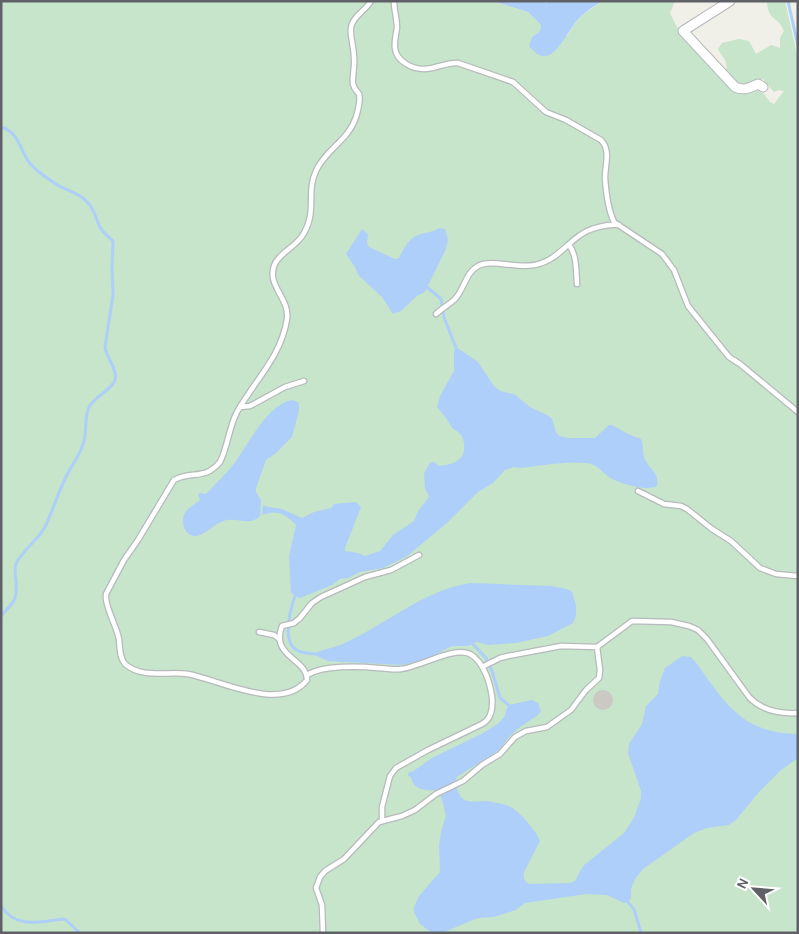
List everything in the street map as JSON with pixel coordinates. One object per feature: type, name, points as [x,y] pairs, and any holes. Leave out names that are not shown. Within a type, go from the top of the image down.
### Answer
[{"type":"street","points":[[730,1],[683,31],[735,86],[742,90],[758,84],[763,87]]},
{"type":"lane","points":[[259,632],[274,635],[279,639],[284,650],[304,670],[307,680],[299,689],[279,694],[261,693],[218,684],[190,674],[149,673],[127,665],[121,657],[118,636],[107,606],[106,594],[124,560],[174,480],[180,477],[207,473],[215,468],[224,454],[233,421],[272,361],[286,324],[288,309],[274,283],[273,267],[277,260],[297,243],[308,226],[312,207],[313,178],[316,170],[321,161],[346,135],[356,118],[359,98],[353,83],[354,58],[350,31],[355,18],[366,9],[371,1]]},
{"type":"lane","points":[[394,1],[397,28],[395,50],[397,56],[405,63],[422,69],[442,66],[451,62],[458,63],[503,78],[513,82],[546,112],[566,120],[601,140],[607,155],[605,176],[614,222],[662,254],[670,264],[688,306],[729,357],[798,412]]},
{"type":"lane","points":[[436,314],[454,300],[469,276],[478,266],[498,264],[524,267],[542,263],[555,256],[584,233],[609,224],[619,225]]},
{"type":"lane","points":[[569,245],[575,260],[576,284]]},
{"type":"lane","points":[[240,408],[250,406],[285,387],[304,381]]},
{"type":"lane","points":[[638,491],[664,504],[682,506],[687,509],[731,541],[760,568],[776,574],[798,576]]},
{"type":"lane","points":[[279,639],[280,631],[285,625],[294,624],[312,603],[321,597],[365,578],[391,570],[419,555]]},
{"type":"lane","points":[[484,666],[508,656],[561,646],[597,647],[632,621],[671,622],[698,630],[707,639],[754,703],[784,714],[798,713]]},
{"type":"lane","points":[[323,933],[322,905],[316,888],[320,877],[325,871],[344,859],[382,820],[402,816],[415,810],[439,792],[457,785],[482,765],[500,754],[515,737],[526,731],[547,727],[571,710],[586,690],[599,678],[600,670],[597,647]]},
{"type":"lane","points":[[307,675],[319,670],[342,667],[401,670],[457,652],[470,654],[484,666],[492,695],[489,719],[396,768],[390,776],[382,806],[382,820]]},
{"type":"green space","points":[[1,1],[493,1],[528,12],[541,25],[540,31],[532,37],[567,36],[582,15],[603,1],[675,1],[670,13],[680,33],[729,85],[759,91],[774,104],[784,91],[774,92],[763,79],[739,85],[725,72],[727,66],[718,49],[722,43],[739,39],[749,41],[756,54],[771,45],[780,48],[780,38],[784,31],[782,26],[771,16],[767,1],[785,1],[798,59],[798,933],[1,933]]},
{"type":"water","points":[[493,1],[544,1],[546,3],[551,1],[603,1],[579,18],[560,46],[549,55],[543,56],[536,53],[529,46],[532,37],[540,31],[541,25],[528,12]]},
{"type":"water","points":[[439,228],[445,229],[448,240],[445,251],[425,292],[417,296],[401,311],[393,314],[382,297],[358,275],[346,254],[362,229],[368,234],[367,243],[369,247],[395,259],[399,258],[412,239]]},
{"type":"water","points":[[459,349],[478,362],[494,386],[500,391],[514,394],[530,407],[549,416],[559,436],[595,438],[609,425],[612,425],[641,439],[645,460],[656,475],[657,486],[647,488],[619,482],[594,465],[586,463],[514,467],[505,470],[493,483],[478,492],[447,523],[406,557],[383,568],[360,572],[348,578],[340,579],[332,585],[300,598],[291,593],[289,556],[296,525],[280,514],[272,512],[262,515],[263,505],[282,509],[302,518],[314,512],[331,508],[334,504],[356,502],[361,507],[345,551],[365,556],[380,551],[393,535],[414,521],[418,511],[429,497],[425,488],[424,473],[430,463],[434,462],[439,466],[449,464],[463,455],[462,437],[437,407],[440,396],[454,371],[454,350]]},
{"type":"water","points":[[292,400],[298,402],[299,411],[292,437],[266,460],[256,488],[256,492],[261,500],[260,516],[252,521],[223,521],[200,535],[195,536],[188,533],[183,526],[183,517],[188,509],[200,500],[198,495],[200,493],[206,494],[230,469],[266,418],[283,403]]},
{"type":"water","points":[[471,583],[551,586],[567,589],[572,592],[576,605],[576,616],[573,623],[548,636],[516,643],[488,645],[477,642],[468,646],[452,646],[425,660],[401,665],[328,661],[317,656],[318,652],[347,642],[423,599],[454,586]]},
{"type":"water","points":[[682,656],[691,657],[725,702],[748,721],[762,728],[798,734],[798,758],[781,770],[759,792],[736,820],[729,825],[707,828],[694,833],[643,869],[635,879],[631,889],[631,898],[628,902],[624,903],[607,895],[586,894],[525,903],[516,910],[494,917],[478,918],[444,932],[432,933],[420,924],[414,912],[414,907],[419,896],[440,872],[439,845],[446,815],[439,790],[418,788],[412,782],[411,777],[408,776],[409,772],[499,723],[505,716],[509,705],[532,700],[538,703],[541,711],[538,715],[520,727],[499,750],[457,777],[455,781],[463,799],[504,804],[521,815],[535,831],[540,841],[524,872],[524,879],[527,883],[570,883],[575,881],[583,866],[624,833],[634,818],[641,798],[641,791],[628,753],[629,743],[642,724],[646,706],[658,694],[665,668]]},
{"type":"building","points":[[603,690],[610,693],[613,700],[610,707],[603,710],[596,707],[593,700],[596,693]]},
{"type":"waterway","points":[[788,1],[798,46]]},
{"type":"waterway","points":[[1,127],[11,132],[29,163],[36,170],[87,202],[92,208],[101,229],[113,241],[113,295],[105,347],[115,376],[111,387],[89,407],[81,451],[65,479],[46,525],[16,564],[15,598],[1,616]]},
{"type":"waterway","points":[[427,287],[441,299],[444,317],[458,353]]},
{"type":"waterway","points":[[297,592],[292,604],[289,620],[290,642],[299,651],[320,654]]},
{"type":"waterway","points":[[471,642],[486,658],[500,698],[511,707]]},
{"type":"waterway","points":[[626,900],[634,909],[641,933]]},
{"type":"waterway","points":[[1,906],[7,913],[21,921],[66,920],[80,933]]}]
